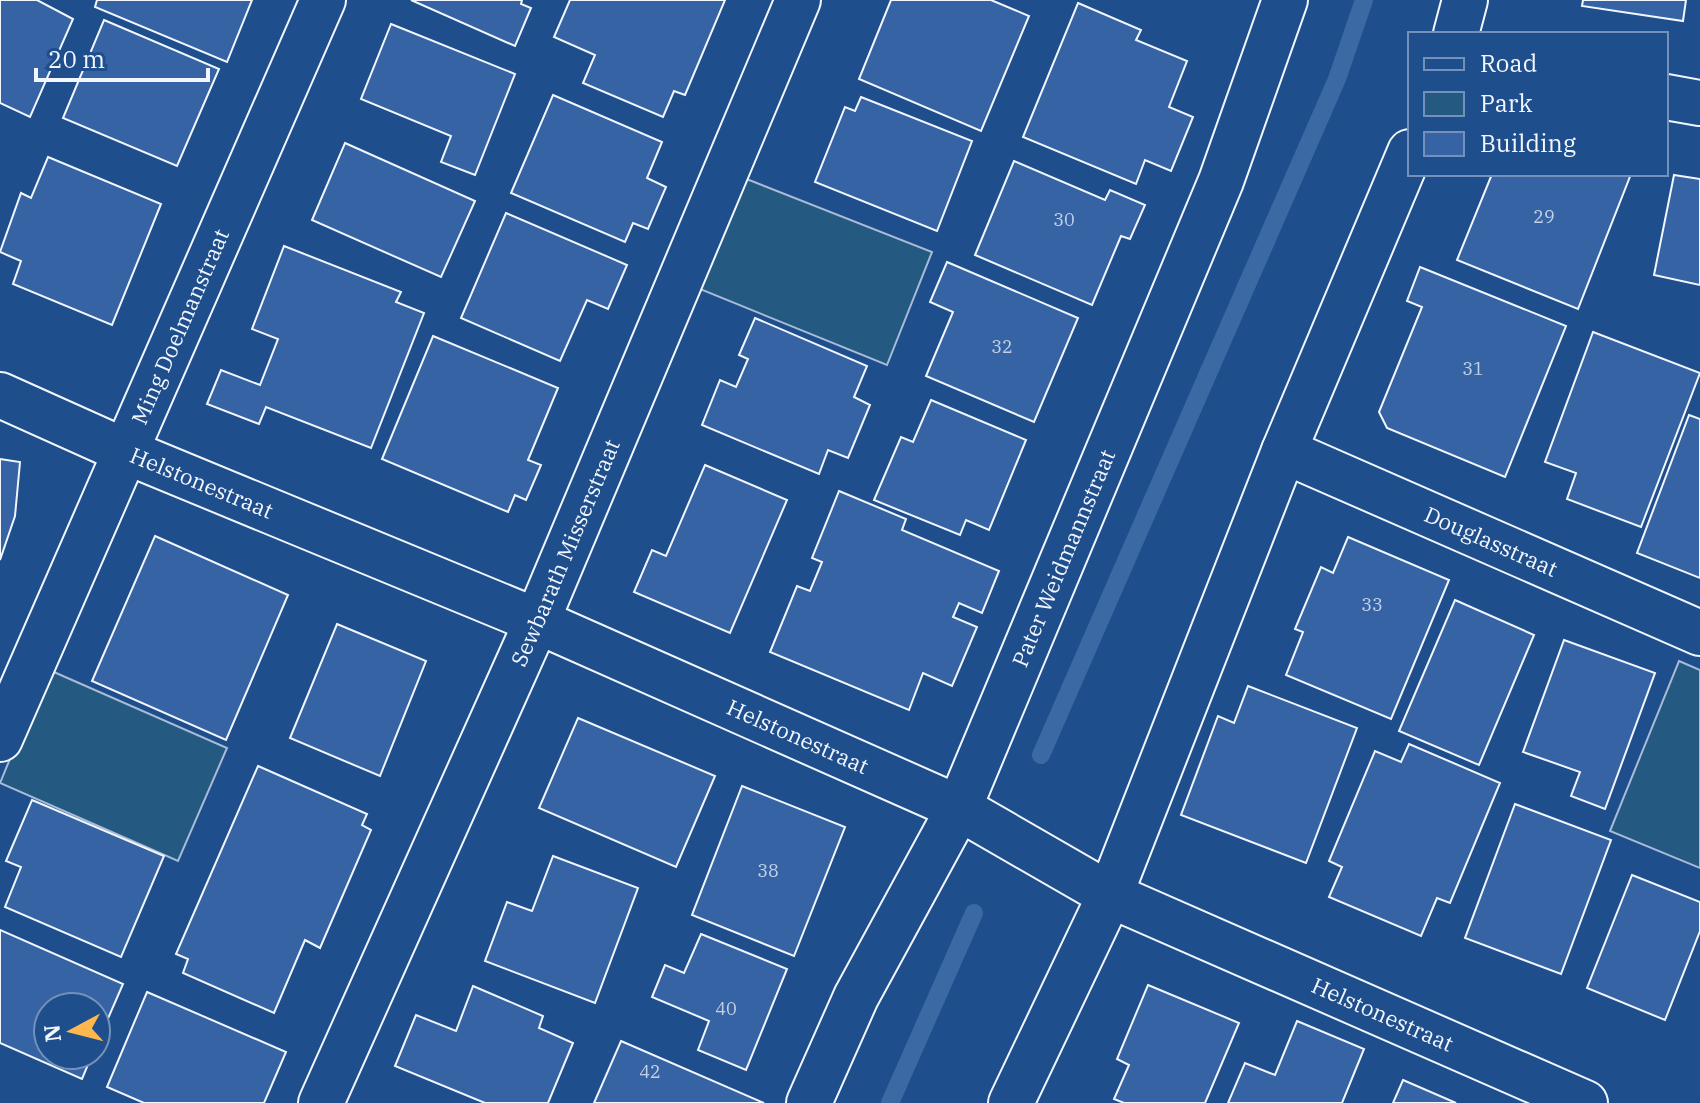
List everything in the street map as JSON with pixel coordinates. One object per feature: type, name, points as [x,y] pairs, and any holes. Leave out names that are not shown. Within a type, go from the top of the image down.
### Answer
[{"type":"street","name":"Ming Doelmanstraat","points":[[0,739],[323,0]]},
{"type":"street","name":"Sewbarath Misserstraat","points":[[321,1103],[537,621],[798,0]]},
{"type":"street","name":"Pater Weidmannstraat","points":[[809,1103],[856,997],[959,808],[1221,181],[1285,0]]},
{"type":"street","points":[[1457,32],[1465,0]]},
{"type":"street","points":[[1668,97],[1700,103]]},
{"type":"street","points":[[1011,1103],[1110,895],[1284,451],[1408,157]]},
{"type":"street","name":"Helstonestraat","points":[[0,395],[127,452],[537,621],[959,808],[1110,895],[1585,1103]]},
{"type":"street","name":"Douglasstraat","points":[[1284,451],[1700,633]]},
{"type":"green space","points":[[739,176],[932,252],[887,365],[695,287]]},
{"type":"green space","points":[[1679,661],[1700,670],[1700,868],[1610,831]]},
{"type":"green space","points":[[47,669],[227,748],[178,861],[0,783]]},
{"type":"building","points":[[0,0],[37,0],[73,19],[30,117],[0,103]]},
{"type":"building","points":[[97,0],[252,0],[227,62],[95,7]]},
{"type":"building","points":[[411,0],[522,0],[521,4],[531,8],[515,46]]},
{"type":"building","points":[[570,0],[725,0],[685,95],[674,91],[663,117],[583,83],[595,55],[554,37]]},
{"type":"building","points":[[891,0],[991,0],[1029,16],[981,131],[859,79]]},
{"type":"building","points":[[1583,0],[1686,0],[1683,21],[1582,6]]},
{"type":"building","points":[[1078,3],[1141,30],[1136,40],[1187,61],[1169,107],[1193,117],[1171,171],[1145,160],[1136,184],[1023,137]]},
{"type":"building","points":[[104,20],[219,69],[177,166],[63,118]]},
{"type":"building","points":[[391,24],[515,74],[475,175],[441,162],[451,136],[361,99]]},
{"type":"building","points":[[553,95],[662,142],[647,178],[666,187],[648,229],[633,223],[625,242],[511,193]]},
{"type":"building","points":[[861,97],[972,141],[937,231],[815,182],[845,107],[855,111]]},
{"type":"building","points":[[345,143],[475,201],[441,277],[312,220]]},
{"type":"building","points":[[48,157],[161,204],[112,325],[13,284],[21,261],[0,252],[21,193],[31,198]]},
{"type":"building","points":[[1014,161],[1105,200],[1110,190],[1145,205],[1130,239],[1121,236],[1092,305],[975,255]]},
{"type":"building","points":[[1674,175],[1700,179],[1700,285],[1654,275]]},
{"type":"building","points":[[1491,176],[1630,176],[1578,309],[1457,260]]},
{"type":"building","points":[[506,213],[627,265],[608,309],[587,300],[560,361],[461,318]]},
{"type":"building","points":[[284,246],[401,292],[396,302],[424,313],[371,448],[266,407],[259,424],[207,404],[221,370],[260,385],[278,339],[252,329]]},
{"type":"building","points":[[947,262],[1078,318],[1034,422],[926,376],[953,312],[930,302]]},
{"type":"building","points":[[1420,267],[1566,326],[1505,477],[1387,428],[1379,412],[1422,307],[1407,301]]},
{"type":"building","points":[[755,318],[867,366],[854,397],[870,405],[848,458],[828,450],[819,474],[702,425],[720,380],[736,387],[748,359],[739,355]]},
{"type":"building","points":[[1593,332],[1700,373],[1641,527],[1567,499],[1576,473],[1545,462]]},
{"type":"building","points":[[433,336],[558,388],[528,460],[541,465],[526,500],[515,495],[508,512],[382,459]]},
{"type":"building","points":[[931,400],[1026,440],[989,530],[966,520],[960,535],[874,500],[901,437],[913,442]]},
{"type":"building","points":[[1689,415],[1700,419],[1700,578],[1637,553]]},
{"type":"building","points":[[0,459],[20,462],[15,516],[0,560]]},
{"type":"building","points":[[705,465],[787,500],[730,633],[634,592],[652,550],[666,556]]},
{"type":"building","points":[[839,491],[906,519],[902,530],[999,571],[982,613],[959,603],[953,617],[977,627],[952,686],[923,673],[909,710],[770,652],[797,586],[810,591],[822,562],[812,558]]},
{"type":"building","points":[[155,536],[288,595],[226,740],[92,681]]},
{"type":"building","points":[[1348,537],[1449,580],[1391,719],[1286,675],[1303,632],[1295,629],[1321,567],[1333,573]]},
{"type":"building","points":[[1455,600],[1534,635],[1479,765],[1399,731]]},
{"type":"building","points":[[337,624],[426,661],[380,776],[290,738]]},
{"type":"building","points":[[1564,640],[1655,673],[1605,809],[1571,796],[1580,772],[1523,752]]},
{"type":"building","points":[[1248,686],[1357,728],[1306,863],[1181,815],[1218,716],[1234,723]]},
{"type":"building","points":[[578,718],[715,776],[676,867],[539,808]]},
{"type":"building","points":[[1409,744],[1500,783],[1450,903],[1437,898],[1421,936],[1329,897],[1342,867],[1329,861],[1375,751],[1401,762]]},
{"type":"building","points":[[258,766],[367,814],[362,825],[371,830],[320,948],[305,940],[274,1013],[183,973],[188,959],[176,954]]},
{"type":"building","points":[[742,786],[845,827],[794,956],[692,915]]},
{"type":"building","points":[[32,800],[164,856],[121,957],[5,907],[21,867],[6,861]]},
{"type":"building","points":[[1515,804],[1611,840],[1561,974],[1465,938]]},
{"type":"building","points":[[553,856],[638,888],[595,1003],[485,961],[507,902],[532,911]]},
{"type":"building","points":[[1632,875],[1700,902],[1700,931],[1665,1020],[1587,988]]},
{"type":"building","points":[[0,930],[123,984],[112,1009],[112,991],[32,991],[32,1057],[0,1043]]},
{"type":"building","points":[[701,934],[787,969],[746,1070],[698,1050],[709,1021],[652,997],[665,965],[684,973]]},
{"type":"building","points":[[1148,985],[1239,1023],[1205,1103],[1124,1103],[1114,1099],[1129,1065],[1117,1059]]},
{"type":"building","points":[[473,986],[543,1016],[539,1028],[573,1043],[548,1103],[485,1103],[395,1066],[416,1015],[456,1031]]},
{"type":"building","points":[[147,992],[286,1052],[264,1103],[144,1103],[107,1087]]},
{"type":"building","points":[[1297,1021],[1364,1049],[1342,1103],[1228,1103],[1245,1063],[1275,1075]]},
{"type":"building","points":[[621,1041],[764,1103],[594,1103]]},
{"type":"building","points":[[64,1071],[85,1071],[82,1079]]},
{"type":"building","points":[[1403,1080],[1456,1103],[1393,1103]]},
{"type":"waterway","points":[[1041,755],[1337,79],[1364,0]]},
{"type":"waterway","points":[[890,1103],[974,913]]}]
